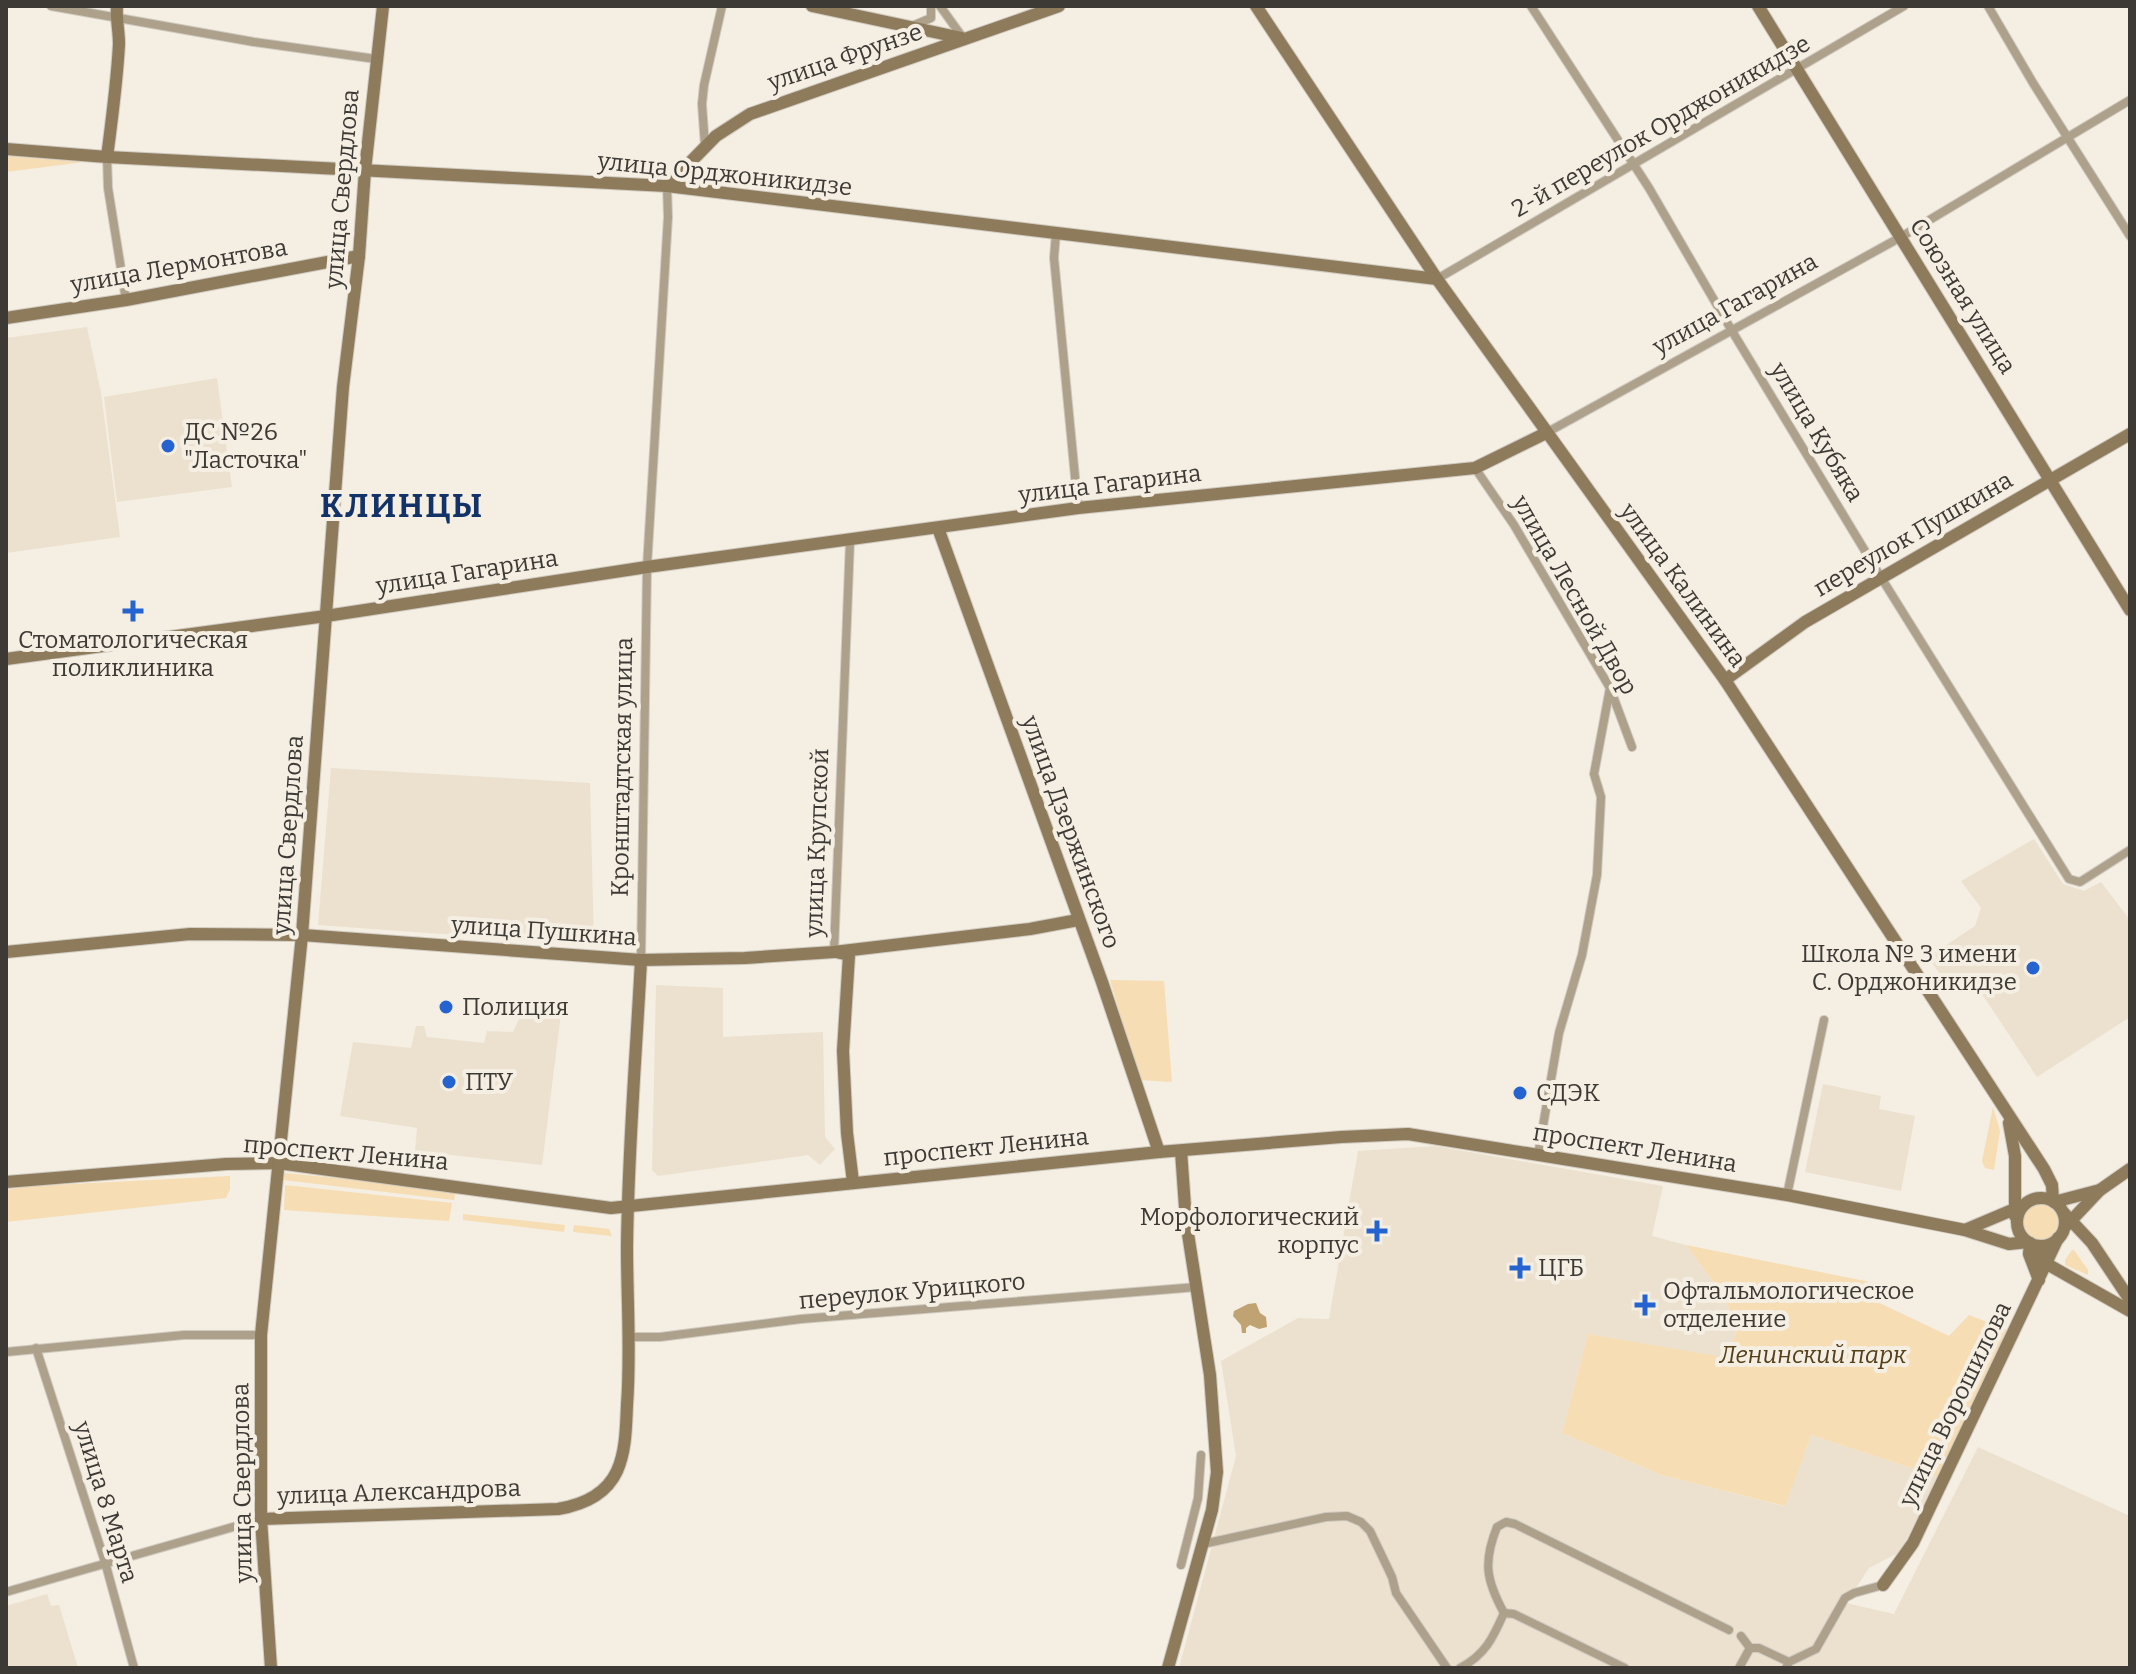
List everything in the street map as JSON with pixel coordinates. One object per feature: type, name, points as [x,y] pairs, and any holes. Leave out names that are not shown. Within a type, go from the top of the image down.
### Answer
[{"type":"main road","name":"улица Свердлова","points":[[271,1668],[261,1519],[261,1335],[302,935],[343,387],[383,6]]},
{"type":"main road","points":[[812,6],[963,39]]},
{"type":"main road","name":"улица Фрунзе","points":[[667,186],[705,146],[750,114],[1059,6]]},
{"type":"main road","name":"улица Калинина","points":[[1256,6],[1437,279],[1725,680],[2050,1179],[2061,1217],[2098,1251],[2130,1300]]},
{"type":"main road","name":"Союзная улица","points":[[1758,6],[2130,610]]},
{"type":"main road","points":[[107,157],[116,89],[119,38],[116,12]]},
{"type":"main road","name":"улица Орджоникидзе","points":[[6,149],[667,186],[1437,279]]},
{"type":"main road","name":"улица Лермонтова","points":[[6,318],[126,300],[359,256]]},
{"type":"main road","name":"улица Гагарина","points":[[6,659],[1078,508],[1475,468],[1546,433]]},
{"type":"main road","name":"переулок Пушкина","points":[[1725,680],[1805,622],[2130,434]]},
{"type":"main road","name":"улица Дзержинского","points":[[938,528],[1102,982],[1159,1152]]},
{"type":"main road","name":"улица Пушкина","points":[[6,952],[190,934],[302,935],[641,960],[745,958],[834,952],[1030,929],[1078,920]]},
{"type":"main road","name":"улица Крупской","points":[[834,952],[849,955],[843,1051],[853,1182]]},
{"type":"main road","name":"Кронштадтская улица","points":[[605,1488],[616,1474],[623,1447],[630,1337],[628,1207],[641,960]]},
{"type":"main road","points":[[2004,1109],[2015,1156],[2018,1231],[2047,1264],[2130,1311]]},
{"type":"main road","name":"проспект Ленина","points":[[6,1182],[226,1164],[278,1163],[611,1208],[1159,1152],[1408,1134],[1787,1195],[1965,1230],[2009,1244],[2032,1244]]},
{"type":"main road","points":[[1168,1668],[1216,1489],[1217,1459],[1210,1375],[1186,1221],[1181,1151]]},
{"type":"main road","points":[[2032,1244],[2046,1245],[2061,1217],[2130,1169]]},
{"type":"main road","points":[[2061,1217],[2100,1190]]},
{"type":"main road","points":[[1965,1230],[2017,1212],[2036,1198],[2061,1217]]},
{"type":"main road","name":"улица Ворошилова","points":[[1883,1585],[1913,1543],[2047,1264],[2061,1217]]},
{"type":"main road","points":[[2032,1244],[2029,1254],[2039,1280]]},
{"type":"main road","name":"улица Александрова","points":[[261,1519],[558,1509],[583,1503],[605,1488]]},
{"type":"street","points":[[51,6],[116,12],[254,42],[376,59]]},
{"type":"street","points":[[705,146],[704,85],[722,6]]},
{"type":"street","points":[[911,27],[931,18],[931,6]]},
{"type":"street","points":[[940,6],[963,39]]},
{"type":"street","name":"улица Кубяка","points":[[1531,6],[1633,165],[1882,579],[2069,879],[2080,882],[2130,850]]},
{"type":"street","name":"2-й переулок Орджоникидзе","points":[[1437,279],[1904,6]]},
{"type":"street","points":[[1988,6],[2130,236]]},
{"type":"street","name":"улица Гагарина","points":[[1546,433],[1901,237],[2130,100]]},
{"type":"street","points":[[107,157],[108,188],[126,300]]},
{"type":"street","name":"Кронштадтская улица","points":[[641,960],[647,567],[668,217],[667,186]]},
{"type":"street","points":[[1056,233],[1054,258],[1078,508]]},
{"type":"street","name":"улица Лесной Двор","points":[[1475,468],[1514,525],[1610,688],[1632,747]]},
{"type":"street","name":"улица Крупской","points":[[834,952],[850,541]]},
{"type":"street","points":[[1538,1155],[1559,1033],[1582,955],[1597,875],[1601,797],[1594,774],[1610,688]]},
{"type":"street","points":[[1787,1195],[1824,1020]]},
{"type":"street","name":"переулок Урицкого","points":[[630,1337],[660,1337],[801,1319],[1197,1287]]},
{"type":"street","points":[[6,1352],[184,1335],[261,1335]]},
{"type":"street","name":"улица 8 Марта","points":[[36,1348],[105,1562],[134,1668]]},
{"type":"street","points":[[1181,1565],[1198,1498],[1201,1455]]},
{"type":"street","points":[[1203,1544],[1326,1517],[1347,1516],[1361,1522],[1370,1531],[1392,1577],[1396,1593],[1447,1668]]},
{"type":"street","name":"улица Александрова","points":[[6,1592],[261,1519]]},
{"type":"street","points":[[1504,1613],[1491,1589],[1487,1553],[1497,1527],[1506,1522],[1729,1630]]},
{"type":"street","points":[[1750,1648],[1759,1648],[1787,1665],[1816,1649],[1845,1598],[1883,1585]]},
{"type":"street","points":[[1460,1668],[1485,1651],[1504,1613]]},
{"type":"street","points":[[1504,1613],[1514,1614],[1625,1668]]},
{"type":"street","points":[[1741,1636],[1750,1648]]},
{"type":"street","points":[[1739,1668],[1750,1648]]},
{"type":"shaded area","points":[[87,327],[101,393],[120,537],[6,553],[6,338]]},
{"type":"shaded area","name":"ДС №26 \"Ласточка\"","points":[[217,378],[232,487],[117,502],[104,397]]},
{"type":"shaded area","points":[[331,768],[590,783],[594,945],[318,925]]},
{"type":"shaded area","name":"Школа № 3 имени С. Орджоникидзе","points":[[2034,839],[2063,884],[2084,891],[2101,882],[2130,920],[2130,1017],[2037,1077],[1972,979],[1951,990],[1928,957],[1975,926],[1981,908],[1961,881]]},
{"type":"shaded area","points":[[656,985],[723,988],[723,1037],[823,1032],[825,1137],[835,1149],[820,1165],[808,1155],[658,1176],[652,1170]]},
{"type":"shaded area","name":"ПТУ","points":[[528,1000],[562,1006],[542,1165],[415,1151],[417,1128],[340,1116],[353,1042],[411,1048],[416,1026],[424,1026],[427,1037],[484,1043],[487,1031],[513,1032]]},
{"type":"shaded area","points":[[1823,1084],[1881,1096],[1879,1109],[1915,1116],[1901,1191],[1805,1172]]},
{"type":"shaded area","points":[[1435,1146],[1663,1186],[1652,1236],[1686,1245],[1720,1291],[1738,1326],[1729,1359],[1588,1334],[1562,1433],[1662,1475],[1784,1506],[1811,1435],[1939,1477],[1900,1552],[1869,1568],[1846,1603],[1894,1614],[1978,1447],[2130,1516],[2130,1668],[1179,1668],[1236,1456],[1221,1361],[1298,1318],[1329,1319],[1358,1151]]},
{"type":"shaded area","points":[[1256,1303],[1260,1313],[1266,1317],[1267,1327],[1259,1329],[1250,1325],[1246,1333],[1242,1333],[1241,1325],[1233,1316],[1234,1311]]},
{"type":"shaded area","points":[[47,1594],[51,1606],[59,1605],[78,1668],[6,1668],[6,1606]]},
{"type":"green space","points":[[6,156],[84,162],[6,172]]},
{"type":"green space","points":[[1110,980],[1164,981],[1172,1082],[1139,1080]]},
{"type":"green space","points":[[1993,1107],[2000,1131],[1994,1170],[1985,1168],[1982,1161]]},
{"type":"green space","points":[[285,1173],[456,1190],[454,1200],[283,1180]]},
{"type":"green space","points":[[230,1176],[226,1198],[6,1222],[6,1190]]},
{"type":"green space","points":[[285,1185],[452,1203],[449,1221],[284,1210]]},
{"type":"green space","points":[[2040,1202],[2053,1208],[2059,1221],[2053,1234],[2040,1240],[2027,1234],[2021,1221],[2027,1208]]},
{"type":"green space","points":[[463,1214],[565,1225],[564,1232],[463,1220]]},
{"type":"green space","points":[[574,1225],[609,1229],[612,1236],[573,1232]]},
{"type":"green space","name":"Ленинский парк","points":[[1686,1245],[1875,1283],[1869,1298],[1949,1336],[1969,1315],[2008,1330],[1939,1477],[1811,1435],[1785,1506],[1662,1475],[1562,1433],[1588,1334],[1729,1358],[1738,1326],[1720,1291]]},
{"type":"green space","points":[[2072,1250],[2088,1270],[2088,1275],[2065,1265]]},
{"type":"place","name":"ДС №26 \"Ласточка\"","points":[[168,446]]},
{"type":"place","name":"Стоматологическая поликлиника","points":[[133,611]]},
{"type":"place","name":"Школа № 3 имени С. Орджоникидзе","points":[[2033,968]]},
{"type":"place","name":"Полиция","points":[[446,1007]]},
{"type":"place","name":"ПТУ","points":[[449,1082]]},
{"type":"place","name":"СДЭК","points":[[1520,1093]]},
{"type":"place","name":"Морфологический корпус","points":[[1377,1231]]},
{"type":"place","name":"ЦГБ","points":[[1520,1268]]},
{"type":"place","name":"Офтальмологическое отделение","points":[[1645,1305]]},
{"type":"district","name":"КЛИНЦЫ","points":[[402,506]]}]
